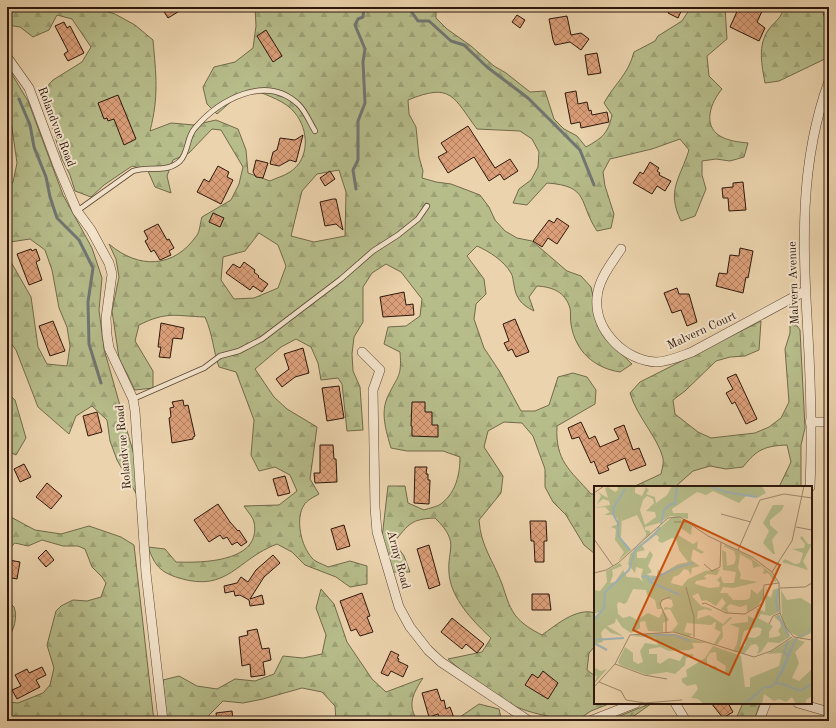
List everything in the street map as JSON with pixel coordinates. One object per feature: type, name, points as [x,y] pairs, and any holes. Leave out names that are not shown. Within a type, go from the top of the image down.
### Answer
[{"type":"street","name":"Rolandvue Road","points":[[7,57],[29,88],[58,166],[77,211],[91,230],[109,263],[112,274],[106,318],[107,335],[110,348],[133,399],[135,411],[146,574],[163,721]]},
{"type":"street","name":"Malvern Avenue","points":[[810,486],[811,386],[805,291],[804,191],[811,146],[829,80]]},
{"type":"street","name":"Malvern Court","points":[[621,249],[599,286],[596,299],[600,317],[606,332],[616,345],[625,352],[646,361],[658,362],[692,352],[805,291]]},
{"type":"street","name":"Army Road","points":[[362,352],[380,370],[373,390],[375,507],[377,532],[399,607],[410,628],[428,650],[441,662],[529,721]]},
{"type":"street","points":[[810,422],[829,422]]},
{"type":"street","points":[[590,721],[633,704]]},
{"type":"street","points":[[676,704],[686,721]]},
{"type":"street","points":[[759,721],[766,704]]},
{"type":"street","points":[[801,704],[829,712]]},
{"type":"lane","points":[[824,7],[829,23]]},
{"type":"lane","points":[[77,211],[134,171],[142,168],[166,170],[176,164],[185,154],[190,135],[195,128],[218,107],[246,92],[277,92],[298,104],[315,131]]},
{"type":"lane","points":[[133,399],[204,368],[220,356],[239,351],[262,339],[335,283],[373,251],[398,235],[418,218],[427,206]]},
{"type":"green space","points":[[7,7],[91,7],[115,14],[135,25],[153,40],[156,96],[150,131],[171,123],[194,125],[216,120],[238,129],[246,150],[248,173],[270,181],[290,172],[301,160],[304,152],[305,136],[300,120],[287,105],[255,90],[234,99],[217,114],[207,104],[203,87],[214,67],[235,62],[253,48],[256,26],[255,7],[436,7],[436,18],[447,29],[471,46],[494,66],[506,73],[530,92],[545,91],[554,119],[564,129],[577,136],[586,147],[604,135],[612,115],[604,103],[625,73],[634,52],[655,41],[658,36],[682,21],[691,7],[725,7],[727,39],[707,56],[709,76],[722,89],[715,100],[710,113],[711,126],[714,131],[723,138],[748,143],[744,157],[730,161],[716,159],[702,161],[702,175],[706,189],[695,216],[681,221],[675,201],[675,193],[676,185],[689,150],[680,139],[652,149],[610,159],[603,172],[605,186],[614,214],[611,228],[597,231],[581,197],[577,192],[561,185],[547,183],[527,205],[513,203],[519,189],[531,180],[538,167],[539,152],[532,139],[520,131],[477,129],[456,101],[443,93],[434,92],[408,100],[409,114],[416,127],[419,157],[423,171],[422,178],[451,184],[480,195],[489,207],[495,220],[505,231],[517,238],[532,241],[567,271],[581,276],[591,287],[594,301],[611,344],[632,364],[620,372],[602,367],[587,357],[581,350],[573,334],[568,303],[558,291],[537,286],[529,297],[534,311],[523,304],[518,298],[512,274],[500,260],[477,246],[467,256],[484,279],[486,294],[476,304],[474,319],[484,348],[500,372],[521,411],[535,411],[549,405],[558,377],[573,373],[587,377],[596,390],[595,404],[557,426],[557,438],[561,457],[570,471],[591,494],[594,494],[594,553],[584,545],[566,515],[553,502],[545,487],[545,469],[533,436],[522,423],[504,422],[488,431],[484,447],[503,476],[501,493],[479,520],[482,538],[499,575],[509,604],[515,615],[524,624],[542,635],[560,622],[581,612],[594,613],[594,647],[589,653],[587,670],[594,675],[594,704],[608,704],[591,711],[576,721],[533,713],[501,699],[448,659],[482,652],[491,638],[466,612],[456,597],[450,580],[450,542],[443,527],[435,518],[415,521],[403,531],[394,542],[404,556],[410,572],[393,572],[382,538],[388,486],[405,486],[408,503],[424,510],[436,506],[447,499],[454,488],[458,476],[460,457],[443,451],[407,451],[391,448],[387,435],[384,408],[400,371],[400,352],[384,344],[388,327],[406,326],[420,316],[422,299],[401,272],[386,264],[372,273],[363,287],[363,322],[354,337],[352,354],[353,371],[360,387],[363,430],[347,431],[342,384],[338,378],[321,380],[318,363],[311,347],[296,339],[281,347],[255,369],[274,397],[287,409],[317,427],[310,479],[319,494],[304,505],[300,518],[300,532],[308,553],[317,562],[328,567],[350,561],[367,566],[367,584],[350,587],[336,577],[305,565],[292,552],[277,544],[263,550],[221,578],[209,581],[196,581],[179,578],[163,571],[156,564],[148,547],[165,549],[176,562],[201,562],[215,560],[240,552],[249,545],[254,535],[254,522],[244,506],[279,505],[297,491],[290,475],[275,467],[259,471],[251,455],[254,420],[236,372],[219,367],[210,330],[205,317],[171,315],[157,318],[139,325],[135,341],[153,371],[153,388],[135,390],[119,358],[112,311],[119,277],[116,259],[109,244],[132,258],[144,261],[155,262],[178,254],[188,246],[197,235],[202,217],[231,200],[239,184],[243,167],[221,130],[212,129],[189,153],[173,160],[167,176],[171,193],[155,187],[148,171],[132,166],[104,185],[91,197],[75,191],[70,175],[62,159],[41,93],[53,80],[82,62],[91,47],[72,19],[57,15],[49,30],[33,37],[20,27],[7,25]],"holes":[[[339,170],[346,192],[345,236],[314,242],[291,236],[302,191],[317,174]],[[259,233],[278,245],[286,266],[278,288],[254,298],[234,299],[221,280],[223,257],[245,251]]]},
{"type":"green space","points":[[784,7],[829,7],[829,57],[779,81],[765,83],[761,56],[763,42],[765,35],[778,19]]},
{"type":"green space","points":[[7,66],[28,101],[63,195],[92,248],[102,278],[99,310],[104,349],[134,455],[137,495],[117,460],[110,441],[107,420],[92,406],[76,416],[69,434],[38,407],[16,350],[7,338],[7,189],[13,182],[17,163],[11,121],[7,113]],"holes":[[[30,239],[45,250],[52,270],[59,308],[67,327],[70,346],[67,366],[47,364],[38,347],[31,297],[11,262],[10,242]]]},
{"type":"green space","points":[[790,316],[800,330],[805,428],[801,445],[801,486],[779,486],[791,462],[787,445],[773,446],[757,452],[743,467],[726,469],[710,466],[693,471],[676,486],[635,486],[661,474],[663,462],[660,450],[637,410],[630,393],[640,382],[761,321],[759,350],[745,356],[730,357],[716,361],[685,391],[673,400],[675,414],[698,432],[711,438],[755,433],[769,427],[781,418],[789,402],[785,349],[790,333]]},
{"type":"green space","points":[[7,393],[15,400],[26,438],[16,455],[7,451]]},
{"type":"green space","points":[[7,515],[35,530],[61,534],[89,526],[121,537],[134,545],[154,721],[63,721],[58,718],[46,721],[7,721],[7,702],[18,703],[43,693],[50,685],[54,668],[47,645],[56,611],[61,606],[73,600],[87,601],[101,597],[106,583],[92,567],[85,549],[78,546],[63,546],[42,540],[28,546],[15,543],[7,550]]},
{"type":"green space","points":[[321,589],[334,604],[347,642],[372,679],[386,692],[423,678],[414,694],[412,704],[412,710],[418,721],[336,721],[335,706],[322,692],[302,688],[243,703],[223,701],[209,715],[210,721],[166,721],[163,680],[179,676],[197,686],[217,689],[235,679],[255,681],[274,674],[283,656],[303,658],[322,654],[326,635],[316,608]]},
{"type":"green space","points":[[7,600],[14,607],[16,615],[12,632],[7,638]]},
{"type":"green space","points":[[479,704],[499,709],[502,721],[454,721]]},
{"type":"green space","points":[[650,704],[651,704],[627,721],[607,721]]},
{"type":"green space","points":[[743,704],[760,704],[754,721],[735,721]]},
{"type":"building","points":[[161,7],[186,7],[168,18]]},
{"type":"building","points":[[672,7],[683,7],[678,18],[668,13]]},
{"type":"building","points":[[739,7],[764,7],[757,22],[765,28],[759,41],[730,27]]},
{"type":"building","points":[[517,15],[525,20],[520,28],[512,22]]},
{"type":"building","points":[[567,16],[571,35],[581,33],[589,39],[581,50],[570,42],[555,45],[549,19]]},
{"type":"building","points":[[64,22],[67,28],[70,26],[84,53],[68,61],[64,54],[68,51],[55,26]]},
{"type":"building","points":[[266,30],[282,56],[273,62],[257,36]]},
{"type":"building","points":[[597,53],[601,73],[588,75],[585,55]]},
{"type":"building","points":[[576,91],[578,104],[587,102],[589,111],[591,110],[592,115],[607,112],[609,122],[581,128],[580,122],[571,124],[565,93]]},
{"type":"building","points":[[118,95],[136,139],[124,145],[114,119],[108,121],[107,118],[104,119],[98,103]]},
{"type":"building","points":[[468,126],[495,168],[510,159],[518,171],[504,180],[500,174],[489,181],[474,157],[448,173],[438,157],[447,152],[441,143]]},
{"type":"building","points":[[303,135],[296,162],[290,160],[279,166],[270,164],[273,152],[277,150],[280,138],[295,140]]},
{"type":"building","points":[[256,160],[268,163],[263,178],[256,177],[253,172]]},
{"type":"building","points":[[650,162],[659,168],[657,171],[660,173],[659,175],[671,181],[665,191],[657,186],[652,194],[633,183],[640,172],[643,174]]},
{"type":"building","points":[[218,166],[229,172],[227,177],[233,180],[221,204],[197,192],[204,179],[209,182]]},
{"type":"building","points":[[330,171],[335,179],[325,186],[320,178]]},
{"type":"building","points":[[743,182],[746,210],[729,211],[728,198],[723,198],[722,188],[733,187],[733,183]]},
{"type":"building","points":[[336,199],[343,230],[336,224],[325,226],[320,202]]},
{"type":"building","points":[[213,213],[224,218],[220,227],[209,222]]},
{"type":"building","points":[[557,218],[569,226],[557,244],[548,238],[542,247],[533,241],[549,220],[554,223]]},
{"type":"building","points":[[158,224],[167,240],[169,239],[174,248],[169,251],[171,255],[160,260],[154,250],[151,252],[145,241],[148,239],[144,231]]},
{"type":"building","points":[[740,248],[753,251],[748,278],[746,277],[743,293],[716,286],[719,273],[727,274],[730,255],[739,256]]},
{"type":"building","points":[[31,249],[32,251],[36,249],[40,260],[36,262],[42,280],[29,285],[17,254]]},
{"type":"building","points":[[244,262],[255,270],[254,272],[259,276],[258,277],[268,284],[262,292],[253,286],[250,290],[226,273],[233,264],[240,268]]},
{"type":"building","points":[[677,288],[679,294],[689,294],[697,322],[687,326],[681,310],[672,313],[664,293]]},
{"type":"building","points":[[404,292],[406,305],[413,304],[414,315],[383,317],[380,297]]},
{"type":"building","points":[[515,319],[529,352],[516,357],[512,349],[508,351],[504,343],[509,341],[503,324]]},
{"type":"building","points":[[53,321],[65,351],[50,356],[39,326]]},
{"type":"building","points":[[161,323],[184,328],[182,339],[173,338],[170,358],[159,357],[161,347],[158,347]]},
{"type":"building","points":[[303,348],[309,373],[295,377],[282,387],[276,379],[289,369],[284,354]]},
{"type":"building","points":[[736,374],[757,419],[746,424],[735,402],[732,404],[726,393],[733,389],[727,378]]},
{"type":"building","points":[[339,386],[344,418],[327,421],[322,388]]},
{"type":"building","points":[[183,400],[184,406],[188,405],[195,436],[193,439],[172,443],[169,418],[171,417],[170,408],[174,407],[172,402]]},
{"type":"building","points":[[412,402],[425,402],[425,412],[432,412],[432,425],[438,425],[438,437],[412,436]]},
{"type":"building","points":[[97,412],[102,432],[88,436],[83,416]]},
{"type":"building","points":[[581,422],[589,439],[595,436],[600,447],[619,439],[614,429],[624,425],[633,450],[639,448],[646,465],[630,471],[625,458],[607,466],[609,470],[599,474],[594,461],[591,463],[579,437],[572,439],[568,428]]},
{"type":"building","points":[[320,445],[333,445],[334,459],[336,459],[337,482],[315,483],[314,473],[320,473]]},
{"type":"building","points":[[24,464],[31,477],[20,482],[14,469]]},
{"type":"building","points":[[415,467],[427,467],[426,474],[428,474],[428,480],[430,480],[429,504],[414,503]]},
{"type":"building","points":[[285,476],[290,493],[278,496],[273,479]]},
{"type":"building","points":[[47,483],[62,496],[51,509],[36,497]]},
{"type":"building","points":[[218,504],[230,522],[238,531],[239,530],[247,542],[241,546],[237,542],[232,545],[227,537],[223,539],[220,535],[209,542],[194,520]]},
{"type":"building","points":[[530,521],[546,521],[547,541],[544,541],[544,562],[535,562],[534,541],[531,541]]},
{"type":"building","points":[[344,525],[350,546],[337,550],[331,529]]},
{"type":"building","points":[[429,545],[440,585],[429,589],[417,549]]},
{"type":"building","points":[[46,550],[54,560],[46,567],[38,558]]},
{"type":"building","points":[[273,555],[280,563],[264,577],[250,599],[262,595],[264,604],[250,606],[249,600],[240,595],[235,596],[234,591],[225,593],[224,586],[237,583],[241,577],[248,582],[256,570]]},
{"type":"building","points":[[9,560],[20,562],[17,579],[7,577]]},
{"type":"building","points":[[362,593],[370,616],[367,617],[373,632],[360,636],[356,629],[351,631],[340,601]]},
{"type":"building","points":[[532,594],[549,594],[551,610],[532,610]]},
{"type":"building","points":[[452,618],[484,644],[477,653],[466,644],[462,649],[441,632]]},
{"type":"building","points":[[257,629],[262,649],[269,648],[271,660],[263,662],[265,675],[251,677],[250,664],[242,666],[239,637],[248,635],[247,631]]},
{"type":"building","points":[[391,651],[399,655],[397,658],[399,659],[398,661],[408,666],[403,677],[391,671],[388,676],[381,673]]},
{"type":"building","points":[[42,667],[46,675],[36,680],[40,687],[17,699],[12,690],[21,686],[15,675],[27,669],[29,673]]},
{"type":"building","points":[[543,671],[558,683],[548,699],[525,685],[532,674],[538,678]]},
{"type":"building","points":[[437,689],[441,701],[444,700],[446,709],[450,707],[454,718],[441,721],[438,714],[429,717],[422,693]]},
{"type":"building","points":[[712,704],[729,704],[733,712],[723,718]]},
{"type":"building","points":[[232,711],[233,721],[217,721],[216,713]]},
{"type":"waterway","points":[[356,189],[353,170],[358,160],[358,121],[365,103],[363,62],[365,49],[355,25],[358,19],[363,17],[364,7]]},
{"type":"waterway","points":[[405,7],[411,11],[418,21],[429,21],[451,41],[464,45],[487,67],[528,98],[580,150],[594,185]]},
{"type":"waterway","points":[[19,99],[30,125],[34,147],[46,177],[50,197],[57,218],[79,240],[93,268],[88,302],[89,344],[101,383]]}]
